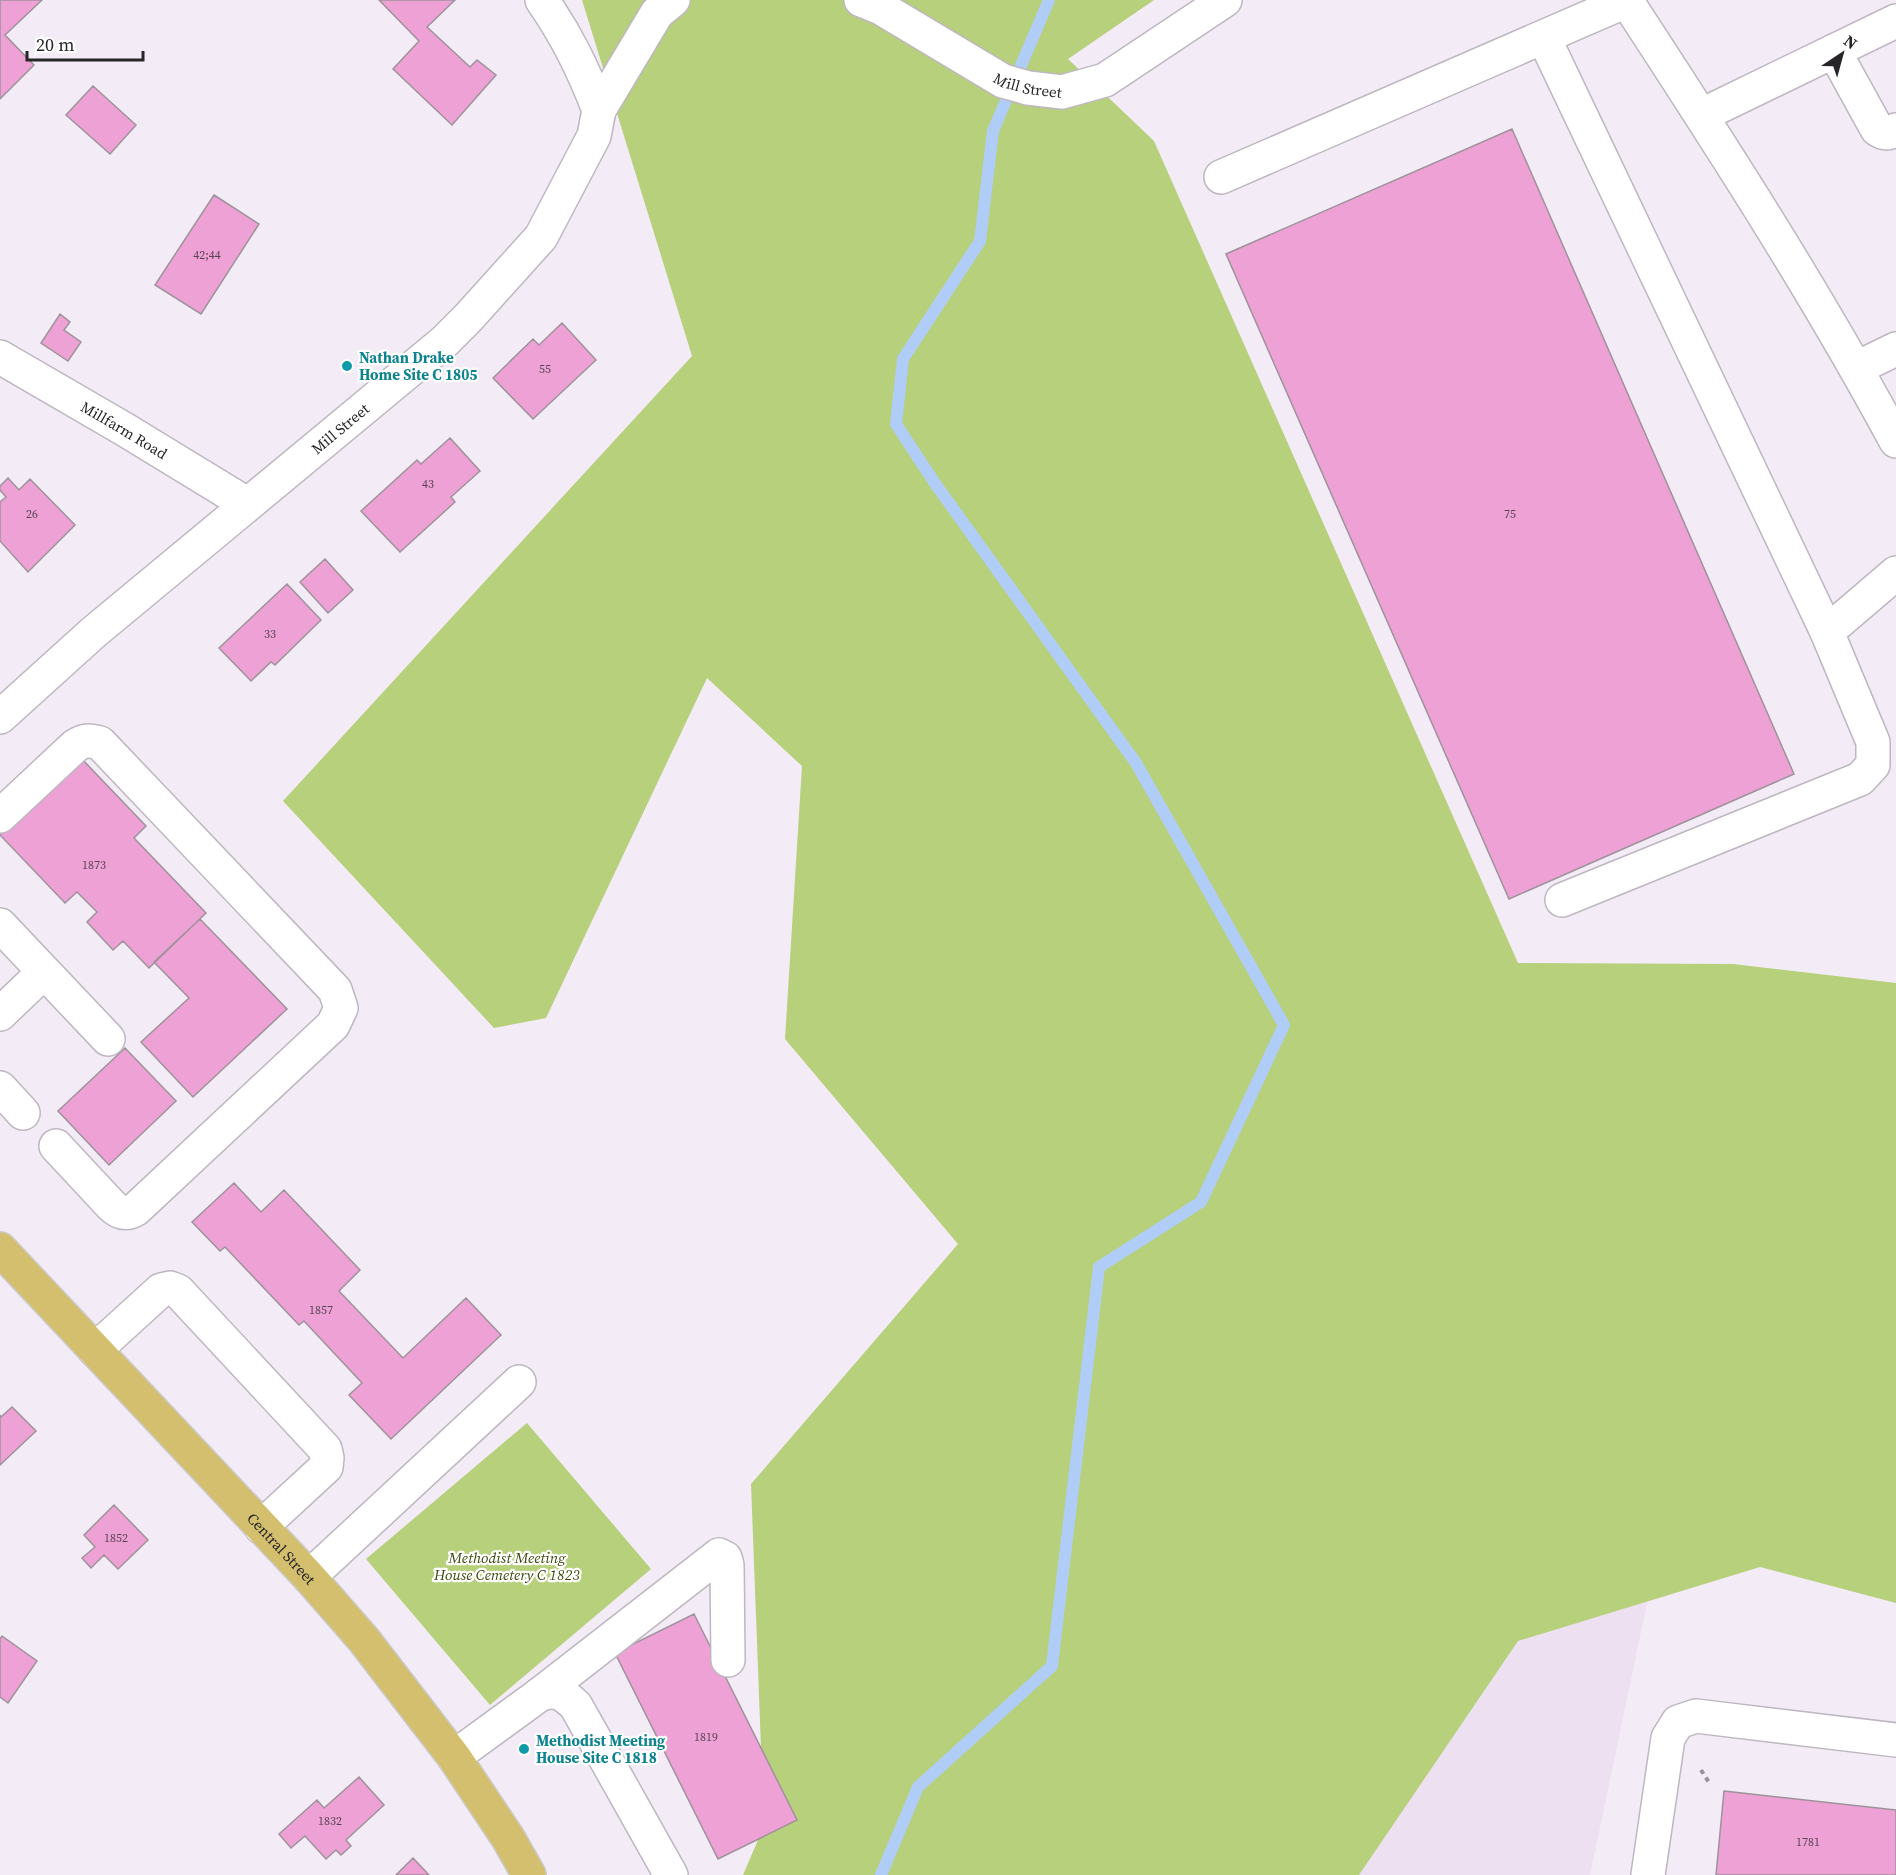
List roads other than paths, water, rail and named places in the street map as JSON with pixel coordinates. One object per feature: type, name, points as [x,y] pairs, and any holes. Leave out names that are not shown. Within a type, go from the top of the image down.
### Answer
[{"type":"main road","name":"Central Street","points":[[0,1249],[309,1577],[364,1640],[454,1757],[508,1838],[529,1875]]},
{"type":"street","points":[[542,0],[562,28],[581,63],[599,110]]},
{"type":"street","name":"Mill Street","points":[[0,717],[94,632],[445,341],[506,278],[541,237],[594,136],[599,110],[657,13],[673,0]]},
{"type":"street","name":"Mill Street","points":[[861,0],[881,8],[1016,85],[1062,92],[1105,80],[1225,0]]},
{"type":"street","points":[[1221,177],[1544,38],[1626,0],[1702,115],[1857,368],[1896,441]]},
{"type":"street","points":[[1702,115],[1896,21]]},
{"type":"street","points":[[1544,38],[1827,632],[1873,742],[1873,765],[1860,779],[1562,900]]},
{"type":"street","points":[[1834,51],[1877,129],[1889,134],[1896,130]]},
{"type":"street","points":[[1857,368],[1896,349]]},
{"type":"street","name":"Millfarm Road","points":[[0,357],[124,429],[246,504]]},
{"type":"street","points":[[1827,632],[1896,573]]},
{"type":"street","points":[[0,816],[75,746],[82,741],[90,740],[99,743],[334,990],[340,1008],[333,1025],[136,1209],[130,1212],[117,1211],[56,1146]]},
{"type":"street","points":[[0,926],[108,1039]]},
{"type":"street","points":[[0,1014],[44,972]]},
{"type":"street","points":[[0,1089],[23,1113]]},
{"type":"street","points":[[95,1350],[160,1290],[170,1288],[178,1291],[325,1449],[326,1467],[261,1527]]},
{"type":"street","points":[[309,1577],[519,1382]]},
{"type":"street","points":[[454,1757],[539,1695],[719,1555],[725,1558],[727,1565],[728,1660]]},
{"type":"street","points":[[539,1695],[548,1691],[562,1693],[576,1706],[671,1875]]},
{"type":"street","points":[[1648,1875],[1668,1738],[1678,1722],[1696,1716],[1896,1740]]},
{"type":"waterway","points":[[881,1875],[918,1787],[1052,1666],[1099,1267],[1201,1202],[1284,1025],[1136,763],[934,482],[896,424],[903,359],[980,241],[993,131],[1049,0]]},
{"type":"place","name":"Nathan Drake Home Site C 1805","points":[[347,366]]},
{"type":"place","name":"Methodist Meeting House Site C 1818","points":[[524,1749]]},
{"type":"park label","name":"Methodist Meeting House Cemetery C 1823","points":[[507,1566]]}]
